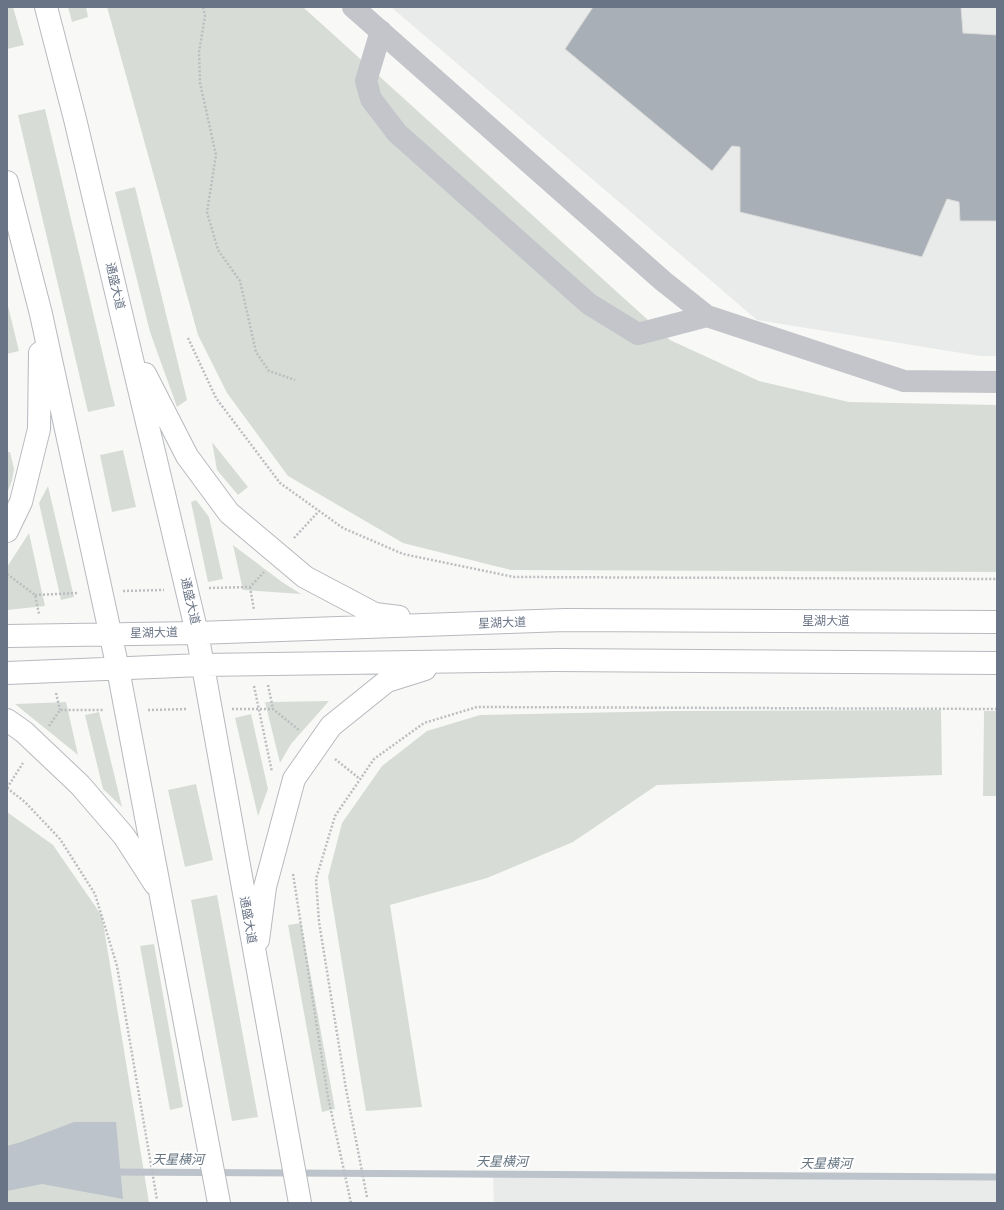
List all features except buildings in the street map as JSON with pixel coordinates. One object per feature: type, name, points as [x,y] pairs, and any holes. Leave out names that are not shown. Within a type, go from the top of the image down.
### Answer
[{"type":"main road","name":"通盛大道","points":[[46,7],[75,118],[197,633],[300,1203]]},
{"type":"main road","points":[[7,182],[41,314],[109,634],[118,669],[219,1203]]},
{"type":"main road","points":[[118,300],[148,382],[187,456],[229,513],[305,577],[375,614],[445,624]]},
{"type":"main road","points":[[7,531],[21,502],[39,429],[41,314]]},
{"type":"main road","name":"星湖大道","points":[[7,636],[197,633],[565,620],[997,622]]},
{"type":"main road","points":[[7,673],[202,665],[563,660],[997,663]]},
{"type":"main road","points":[[255,959],[265,887],[294,779],[331,726],[387,681],[450,662]]},
{"type":"main road","points":[[7,720],[37,744],[80,785],[124,836],[161,894]]},
{"type":"street","points":[[353,7],[382,31],[662,281],[707,316],[904,381],[997,382]]},
{"type":"street","points":[[382,31],[366,81],[371,99],[396,132],[589,304],[638,334],[707,316]]},
{"type":"path","points":[[204,7],[205,16],[199,52],[200,83],[216,155],[207,212],[218,250],[240,281],[256,352],[269,371],[295,380]]},
{"type":"path","points":[[188,338],[216,398],[280,483],[343,528],[403,554],[514,577],[997,579]]},
{"type":"path","points":[[366,1197],[346,1089],[319,922],[316,879],[334,816],[374,759],[424,723],[477,707],[997,709]]},
{"type":"path","points":[[157,1200],[117,966],[95,894],[60,839],[25,802],[7,788],[60,710],[273,709],[360,779]]},
{"type":"path","points":[[328,1097],[351,1203]]},
{"type":"shaded area","points":[[7,7],[13,7],[24,45],[7,49]]},
{"type":"shaded area","points":[[68,7],[86,7],[88,17],[72,22]]},
{"type":"shaded area","points":[[107,7],[303,7],[670,340],[759,381],[849,402],[997,405],[997,572],[511,570],[403,543],[288,476],[227,393],[198,335]]},
{"type":"shaded area","points":[[391,7],[997,7],[997,356],[980,356],[757,320]]},
{"type":"shaded area","points":[[45,109],[115,406],[88,412],[18,115]]},
{"type":"shaded area","points":[[135,187],[187,400],[177,407],[150,332],[115,192]]},
{"type":"shaded area","points":[[7,302],[19,351],[7,354]]},
{"type":"shaded area","points":[[212,442],[248,487],[238,495],[217,470]]},
{"type":"shaded area","points":[[123,450],[136,507],[112,512],[100,455]]},
{"type":"shaded area","points":[[7,452],[10,452],[14,469],[12,481],[7,493]]},
{"type":"shaded area","points":[[48,486],[74,597],[61,600],[39,503]]},
{"type":"shaded area","points":[[196,500],[209,517],[223,579],[208,582],[191,502]]},
{"type":"shaded area","points":[[29,533],[45,606],[7,610],[7,567]]},
{"type":"shaded area","points":[[233,545],[282,582],[301,594],[243,590]]},
{"type":"shaded area","points":[[329,701],[291,744],[280,763],[265,702]]},
{"type":"shaded area","points":[[66,702],[78,755],[15,704]]},
{"type":"shaded area","points":[[941,710],[942,775],[657,785],[573,842],[487,878],[390,905],[422,1107],[366,1111],[328,877],[342,823],[382,766],[427,731],[480,715],[674,711]]},
{"type":"shaded area","points":[[984,711],[997,711],[997,796],[983,796]]},
{"type":"shaded area","points":[[99,712],[122,807],[103,789],[85,715]]},
{"type":"shaded area","points":[[251,714],[268,789],[258,816],[235,718]]},
{"type":"shaded area","points":[[196,784],[213,860],[185,867],[168,790]]},
{"type":"shaded area","points":[[7,812],[53,845],[102,916],[149,1203],[7,1203]]},
{"type":"shaded area","points":[[217,895],[258,1117],[232,1121],[191,900]]},
{"type":"shaded area","points":[[301,923],[335,1109],[322,1112],[288,925]]},
{"type":"shaded area","points":[[154,944],[183,1107],[170,1110],[140,946]]},
{"type":"shaded area","points":[[74,1122],[116,1122],[123,1199],[42,1184],[7,1191],[7,1146]]},
{"type":"shaded area","points":[[493,1174],[997,1177],[997,1203],[494,1203]]},
{"type":"waterway","name":"天星横河","points":[[113,1172],[997,1177]]}]
